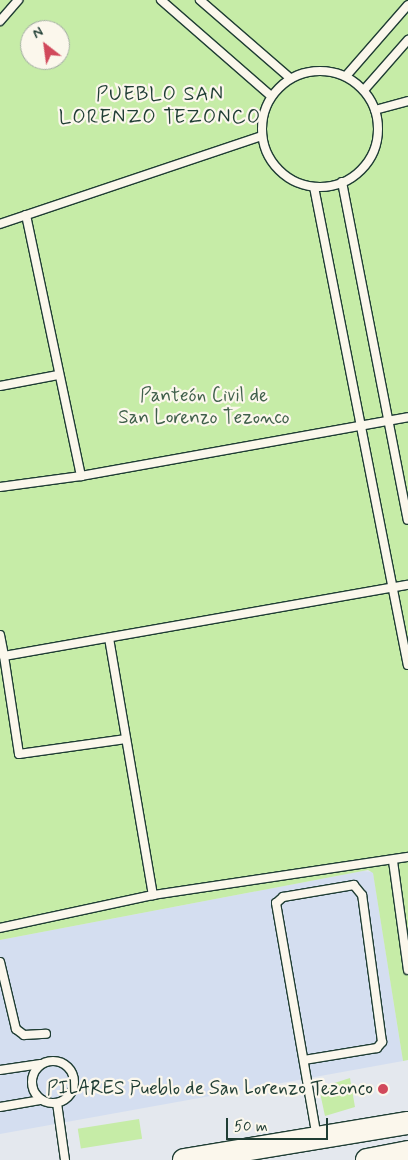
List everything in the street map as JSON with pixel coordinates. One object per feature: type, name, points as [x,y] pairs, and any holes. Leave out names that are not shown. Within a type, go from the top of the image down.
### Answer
[{"type":"main road","points":[[184,1160],[318,1139],[404,1122]]},
{"type":"main road","points":[[367,1160],[408,1152]]},
{"type":"lane","points":[[0,21],[18,0]]},
{"type":"lane","points":[[161,0],[272,96]]},
{"type":"lane","points":[[200,0],[290,78]]},
{"type":"lane","points":[[346,76],[408,5]]},
{"type":"lane","points":[[364,90],[408,40]]},
{"type":"lane","points":[[318,70],[346,76],[364,90],[375,110],[378,131],[373,152],[360,170],[342,182],[314,187],[293,180],[275,166],[262,136],[263,115],[272,96],[290,78],[318,70]]},
{"type":"lane","points":[[375,110],[408,101]]},
{"type":"lane","points":[[0,224],[262,136]]},
{"type":"lane","points":[[342,182],[408,520]]},
{"type":"lane","points":[[314,187],[408,665]]},
{"type":"lane","points":[[26,215],[58,375],[81,476]]},
{"type":"lane","points":[[0,386],[58,375]]},
{"type":"lane","points":[[0,487],[81,476],[408,417]]},
{"type":"lane","points":[[4,656],[408,585]]},
{"type":"lane","points":[[0,635],[19,754],[126,739]]},
{"type":"lane","points":[[109,638],[153,895]]},
{"type":"lane","points":[[0,928],[153,895],[408,858]]},
{"type":"lane","points":[[392,861],[408,970]]},
{"type":"lane","points":[[304,1060],[377,1048],[382,1042],[362,895],[354,885],[283,897],[276,903],[318,1139]]},
{"type":"lane","points":[[0,962],[16,1029],[24,1036],[46,1034]]},
{"type":"lane","points":[[41,1064],[32,1078],[41,1100]]},
{"type":"lane","points":[[0,1070],[41,1064],[65,1064],[74,1078],[71,1094],[57,1103],[41,1100],[0,1108]]},
{"type":"lane","points":[[57,1103],[65,1160]]},
{"type":"shaded area","points":[[363,871],[373,872],[403,1061],[0,1134],[0,940]]},
{"type":"green space","name":"Panteón Civil de San Lorenzo Tezonco","points":[[0,0],[408,0],[408,1060],[403,1061],[373,873],[368,870],[0,940]]},
{"type":"green space","points":[[350,1078],[355,1107],[325,1116],[319,1088]]},
{"type":"green space","points":[[139,1119],[142,1139],[81,1148],[78,1129]]},
{"type":"place","name":"PILARES Pueblo de San Lorenzo Tezonco","points":[[383,1089]]},
{"type":"district","name":"PUEBLO SAN LORENZO TEZONCO","points":[[160,106]]}]
